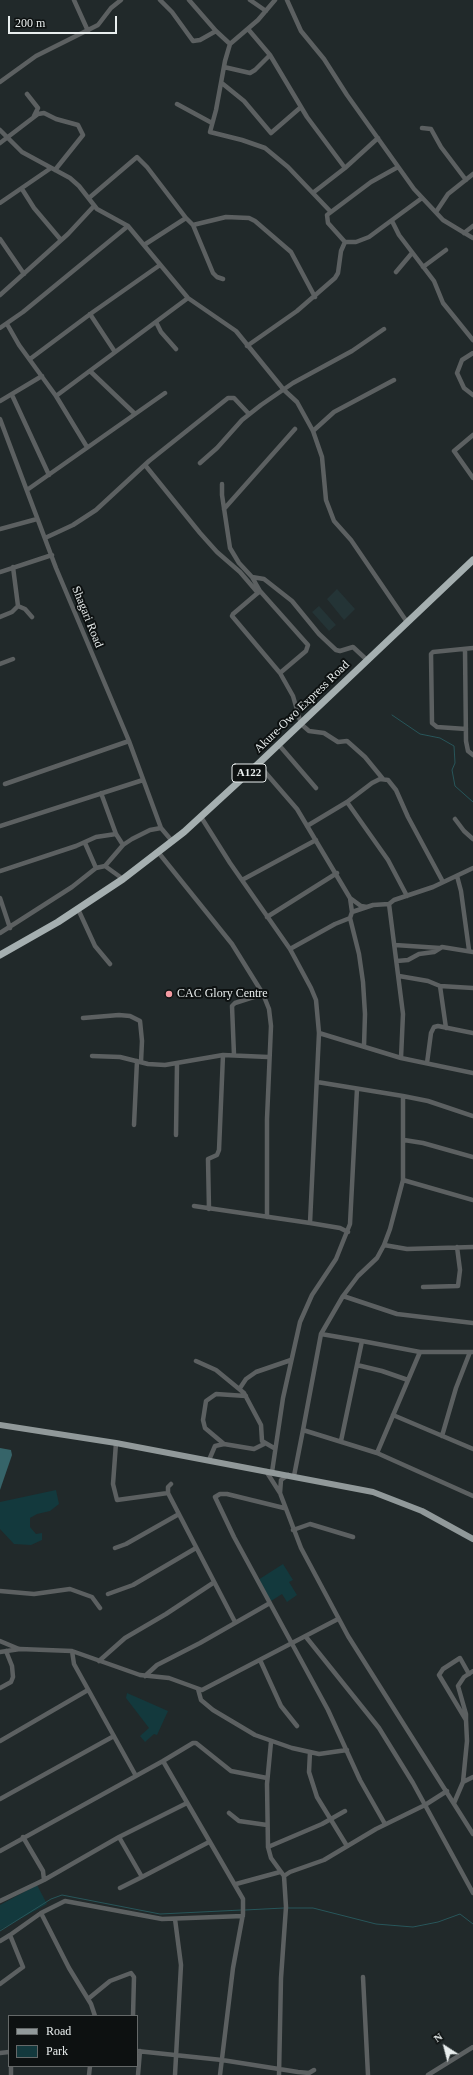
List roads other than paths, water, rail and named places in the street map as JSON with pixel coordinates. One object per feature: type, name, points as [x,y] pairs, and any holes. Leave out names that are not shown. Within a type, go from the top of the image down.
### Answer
[{"type":"highway","name":"Akure-Owo Express Road","points":[[0,955],[78,909],[123,879],[201,817],[473,560]]},
{"type":"main road","points":[[0,1425],[116,1443],[351,1486],[383,1495],[422,1511],[473,1540]]},
{"type":"street","points":[[74,0],[88,31]]},
{"type":"street","points":[[0,82],[36,56],[98,25],[111,8],[121,0]]},
{"type":"street","points":[[160,0],[172,12],[193,41],[200,40],[216,31]]},
{"type":"street","points":[[189,0],[216,31],[230,44]]},
{"type":"street","points":[[250,0],[266,11]]},
{"type":"street","points":[[275,0],[248,29],[230,44],[224,67],[223,84],[210,133],[242,140],[265,148],[314,192],[330,211]]},
{"type":"street","points":[[287,0],[301,31],[324,59],[347,95],[422,198],[448,224],[473,238]]},
{"type":"street","points":[[248,29],[270,55],[301,108],[345,168]]},
{"type":"street","points":[[224,67],[250,73],[270,55]]},
{"type":"street","points":[[223,84],[244,101],[270,133],[301,108]]},
{"type":"street","points":[[27,94],[38,108],[33,117]]},
{"type":"street","points":[[177,104],[212,123]]},
{"type":"street","points":[[0,143],[33,117],[44,113],[56,119],[78,125],[83,132],[83,135],[53,169],[0,203]]},
{"type":"street","points":[[422,128],[431,130],[441,147],[466,180]]},
{"type":"street","points":[[0,130],[7,139],[22,152],[53,169],[79,186],[101,213],[128,226],[188,298],[236,331],[284,390],[296,402],[313,431],[322,456],[326,500],[334,521],[350,540],[407,622]]},
{"type":"street","points":[[314,192],[345,168],[378,138]]},
{"type":"street","points":[[88,198],[137,157],[147,167],[186,218],[193,224],[213,273],[217,277],[223,279]]},
{"type":"street","points":[[345,242],[326,219],[330,211],[371,182],[398,167]]},
{"type":"street","points":[[436,212],[448,194],[473,174]]},
{"type":"street","points":[[22,189],[34,208],[62,240]]},
{"type":"street","points":[[345,242],[361,240],[392,221],[422,198]]},
{"type":"street","points":[[0,295],[62,240],[94,206]]},
{"type":"street","points":[[193,224],[226,217],[249,218],[255,221],[294,256],[314,297]]},
{"type":"street","points":[[144,245],[186,218]]},
{"type":"street","points":[[392,221],[412,253],[434,281],[443,303],[473,340]]},
{"type":"street","points":[[0,328],[7,324],[128,226]]},
{"type":"street","points":[[464,233],[473,226]]},
{"type":"street","points":[[0,239],[24,274]]},
{"type":"street","points":[[247,346],[314,297],[338,273],[341,251],[345,242]]},
{"type":"street","points":[[423,267],[446,250]]},
{"type":"street","points":[[396,272],[412,253]]},
{"type":"street","points":[[30,359],[90,314],[160,265]]},
{"type":"street","points":[[56,396],[188,298]]},
{"type":"street","points":[[90,314],[115,352]]},
{"type":"street","points":[[156,322],[161,332],[176,349]]},
{"type":"street","points":[[7,324],[56,396],[87,447]]},
{"type":"street","points":[[200,463],[217,448],[249,414],[284,390],[352,351],[384,329]]},
{"type":"street","points":[[473,353],[462,360],[457,373],[464,388],[473,396]]},
{"type":"street","points":[[90,371],[134,413]]},
{"type":"street","points":[[0,401],[42,376]]},
{"type":"street","points":[[313,431],[334,412],[394,380]]},
{"type":"street","points":[[27,490],[134,413],[165,393]]},
{"type":"street","points":[[12,395],[49,474]]},
{"type":"street","points":[[45,538],[64,530],[88,516],[123,487],[145,465],[228,398],[234,398],[249,414]]},
{"type":"street","name":"Shagari Road","points":[[0,419],[37,519],[129,741],[161,828]]},
{"type":"street","points":[[224,509],[296,429]]},
{"type":"street","points":[[473,435],[454,451],[473,478]]},
{"type":"street","points":[[145,465],[217,552],[240,572],[307,641],[308,645],[306,651],[280,673]]},
{"type":"street","points":[[222,484],[224,509],[231,552],[252,577],[259,592]]},
{"type":"street","points":[[0,529],[37,519]]},
{"type":"street","points":[[0,572],[52,555]]},
{"type":"street","points":[[13,567],[18,606]]},
{"type":"street","points":[[252,577],[264,579],[292,601],[319,634],[336,650],[340,651],[353,647],[367,660]]},
{"type":"street","points":[[259,592],[232,616],[280,673],[293,696],[301,724],[309,731],[324,733],[338,742],[347,741],[365,757],[383,779],[392,784],[443,882]]},
{"type":"street","points":[[18,606],[25,609],[32,617]]},
{"type":"street","points":[[0,617],[12,612],[18,606]]},
{"type":"street","points":[[466,729],[437,727],[433,725],[431,673],[432,653],[473,648]]},
{"type":"street","points":[[465,649],[466,729],[468,751],[473,755]]},
{"type":"street","points":[[0,664],[13,659]]},
{"type":"street","points":[[5,784],[129,741]]},
{"type":"street","points":[[279,744],[316,788]]},
{"type":"street","points":[[258,764],[292,802],[337,873],[350,898],[352,912],[350,918],[359,954],[363,982],[365,1014],[364,1046]]},
{"type":"street","points":[[307,826],[347,802],[368,786],[383,779]]},
{"type":"street","points":[[0,826],[143,780]]},
{"type":"street","points":[[101,793],[116,834],[123,845]]},
{"type":"street","points":[[347,802],[388,860],[407,896]]},
{"type":"street","points":[[201,817],[242,880],[290,949],[312,988],[316,1000],[320,1033],[310,1223]]},
{"type":"street","points":[[455,819],[464,832],[473,839]]},
{"type":"street","points":[[0,933],[72,887],[96,868],[105,866],[123,845],[138,835],[161,828],[172,841]]},
{"type":"street","points":[[0,872],[85,843],[96,837],[116,834]]},
{"type":"street","points":[[242,880],[316,840]]},
{"type":"street","points":[[85,843],[96,868]]},
{"type":"street","points":[[158,852],[232,944],[263,994],[271,1016],[268,1057],[267,1217]]},
{"type":"street","points":[[105,866],[123,879]]},
{"type":"street","points":[[352,912],[367,907],[389,904],[428,889],[473,868]]},
{"type":"street","points":[[267,917],[337,873]]},
{"type":"street","points":[[395,945],[471,951],[457,876]]},
{"type":"street","points":[[0,898],[10,928]]},
{"type":"street","points":[[350,898],[361,906],[367,907]]},
{"type":"street","points":[[389,904],[399,976],[403,1023],[401,1058]]},
{"type":"street","points":[[78,909],[95,946],[110,964]]},
{"type":"street","points":[[290,949],[335,924],[350,918]]},
{"type":"street","points":[[397,961],[408,960],[419,954],[434,952],[440,948]]},
{"type":"street","points":[[399,976],[428,981],[440,986],[473,988]]},
{"type":"street","points":[[440,986],[446,1028]]},
{"type":"street","points":[[234,1055],[232,1006],[235,1003],[263,994]]},
{"type":"street","points":[[83,1018],[119,1015],[130,1016],[140,1020],[142,1041],[134,1126]]},
{"type":"street","points":[[427,1062],[432,1030],[438,1026],[473,1033]]},
{"type":"street","points":[[320,1033],[401,1058],[427,1062],[473,1073]]},
{"type":"street","points":[[92,1056],[120,1058],[156,1065],[177,1064],[185,1061],[224,1055],[268,1057]]},
{"type":"street","points":[[209,1209],[208,1159],[217,1155],[219,1150],[224,1055]]},
{"type":"street","points":[[176,1135],[177,1064]]},
{"type":"street","points":[[317,1082],[428,1101],[473,1116]]},
{"type":"street","points":[[357,1089],[355,1156],[348,1232],[336,1259],[305,1308],[291,1360],[269,1471],[280,1493],[293,1530],[338,1619],[394,1712],[473,1834]]},
{"type":"street","points":[[280,1493],[281,1480],[291,1475],[303,1430],[321,1334],[343,1296],[358,1276],[373,1262],[384,1245],[403,1180],[403,1096]]},
{"type":"street","points":[[404,1140],[424,1143],[473,1157]]},
{"type":"street","points":[[403,1180],[473,1200]]},
{"type":"street","points":[[194,1206],[310,1223],[348,1232]]},
{"type":"street","points":[[384,1245],[407,1249],[473,1247]]},
{"type":"street","points":[[423,1287],[458,1286],[460,1270],[457,1247]]},
{"type":"street","points":[[343,1296],[397,1314],[473,1323]]},
{"type":"street","points":[[321,1334],[420,1352],[472,1352],[456,1388],[442,1436]]},
{"type":"street","points":[[341,1442],[362,1341]]},
{"type":"street","points":[[377,1452],[420,1352]]},
{"type":"street","points":[[240,1388],[246,1379],[256,1372],[291,1360]]},
{"type":"street","points":[[196,1361],[216,1370],[240,1388],[246,1396],[261,1425],[261,1438],[264,1444],[274,1448]]},
{"type":"street","points":[[357,1365],[382,1371],[408,1380]]},
{"type":"street","points":[[224,1444],[205,1428],[203,1420],[206,1401],[216,1394],[246,1396]]},
{"type":"street","points":[[393,1415],[473,1449]]},
{"type":"street","points":[[303,1430],[377,1452],[473,1496]]},
{"type":"street","points":[[116,1443],[113,1484],[115,1497],[117,1500],[168,1493]]},
{"type":"street","points":[[209,1460],[213,1447],[224,1444],[248,1449],[257,1448],[264,1444]]},
{"type":"street","points":[[171,1484],[168,1487],[168,1493],[213,1583],[235,1622]]},
{"type":"street","points":[[284,1508],[227,1494],[220,1494],[216,1497],[223,1517],[328,1710],[360,1780],[385,1824]]},
{"type":"street","points":[[115,1548],[126,1544],[179,1514]]},
{"type":"street","points":[[293,1530],[310,1524],[353,1537]]},
{"type":"street","points":[[108,1594],[133,1585],[196,1548]]},
{"type":"street","points":[[99,1661],[125,1638],[166,1614],[213,1583]]},
{"type":"street","points":[[0,1591],[34,1594],[70,1589],[92,1597],[100,1608]]},
{"type":"street","points":[[145,1676],[157,1664],[200,1643],[270,1603]]},
{"type":"street","points":[[0,1652],[20,1649],[72,1651],[145,1676],[169,1678],[198,1689],[209,1688],[338,1619]]},
{"type":"street","points":[[306,1637],[379,1728],[425,1805],[473,1893]]},
{"type":"street","points":[[0,1641],[20,1649]]},
{"type":"street","points":[[0,1688],[11,1682],[13,1677],[12,1666],[6,1650]]},
{"type":"street","points":[[72,1651],[74,1664],[136,1776]]},
{"type":"street","points":[[454,1803],[464,1782],[467,1741],[466,1714],[458,1689],[460,1682],[471,1672],[460,1658],[443,1669],[439,1675],[466,1720]]},
{"type":"street","points":[[260,1660],[281,1706],[297,1726]]},
{"type":"street","points":[[198,1689],[202,1700],[213,1710],[255,1736],[271,1742],[310,1752],[325,1754],[346,1750]]},
{"type":"street","points":[[0,1741],[88,1690]]},
{"type":"street","points":[[0,1799],[114,1736]]},
{"type":"street","points":[[271,1742],[267,1778],[268,1847],[271,1858],[284,1876],[286,1910],[278,2068],[279,2075]]},
{"type":"street","points":[[0,1851],[163,1761],[179,1750],[196,1743],[231,1770],[267,1778]]},
{"type":"street","points":[[310,1752],[310,1777],[320,1803],[347,1846]]},
{"type":"street","points":[[163,1761],[209,1842],[236,1884],[243,1899],[243,1913],[233,1968],[220,2075]]},
{"type":"street","points":[[464,1782],[473,1777]]},
{"type":"street","points":[[284,1876],[290,1872],[324,1860],[385,1824],[425,1805],[446,1791]]},
{"type":"street","points":[[0,1901],[44,1880],[120,1836],[187,1803]]},
{"type":"street","points":[[268,1847],[331,1820],[345,1811]]},
{"type":"street","points":[[229,1813],[239,1821],[267,1824]]},
{"type":"street","points":[[120,1836],[142,1877]]},
{"type":"street","points":[[24,1837],[43,1871],[44,1880]]},
{"type":"street","points":[[120,1888],[209,1842]]},
{"type":"street","points":[[43,1871],[55,1874]]},
{"type":"street","points":[[236,1884],[280,1872]]},
{"type":"street","points":[[0,1941],[41,1913],[60,1902],[70,1900],[149,1917],[175,1919],[243,1913]]},
{"type":"street","points":[[41,1913],[69,1968],[88,1999],[95,2015]]},
{"type":"street","points":[[175,1919],[182,1965],[175,2075]]},
{"type":"street","points":[[0,1984],[23,1967],[10,1935]]},
{"type":"street","points":[[88,1999],[110,1981],[131,1973],[134,1977],[133,2015]]},
{"type":"street","points":[[364,1977],[368,2075]]},
{"type":"street","points":[[428,2075],[473,2047]]},
{"type":"street","points":[[138,2075],[139,2051],[176,2054],[309,2073],[314,2070]]},
{"type":"waterway","points":[[392,715],[420,734],[440,738],[454,746],[455,763],[452,770],[455,786],[473,802]]},
{"type":"waterway","points":[[0,1931],[51,1899],[62,1895],[160,1914],[242,1910]]},
{"type":"waterway","points":[[245,1910],[284,1908]]},
{"type":"waterway","points":[[287,1908],[313,1908],[376,1924],[413,1927],[438,1922],[460,1914],[473,1924]]},
{"type":"place","name":"CAC Glory Centre","points":[[169,994]]}]
